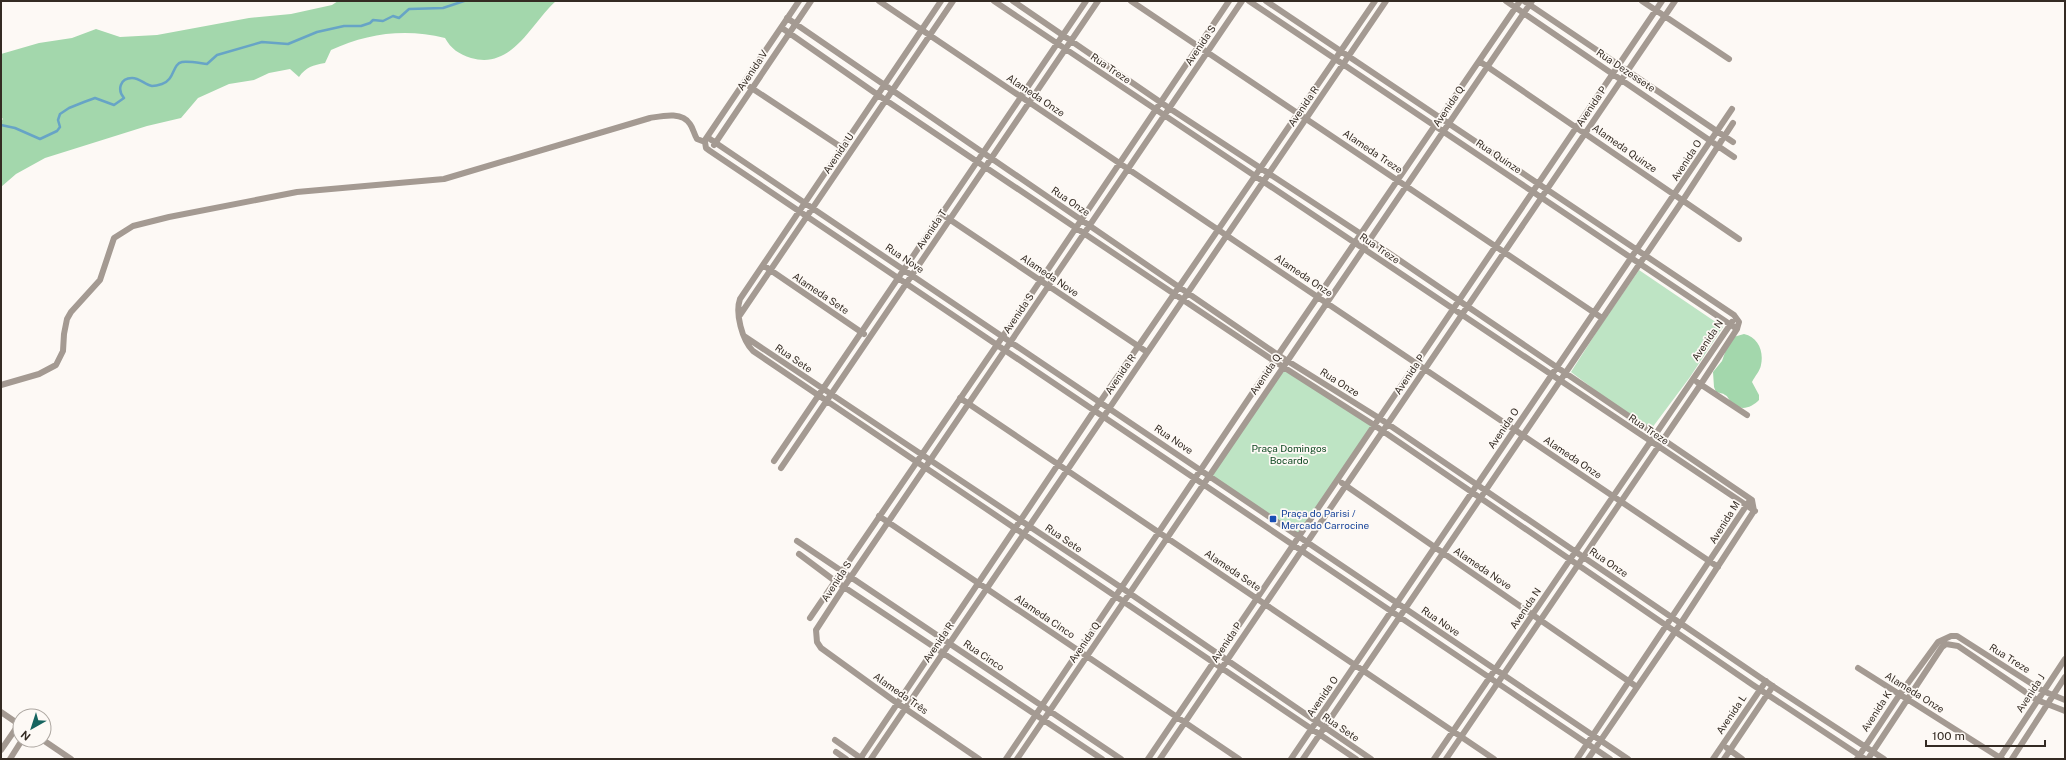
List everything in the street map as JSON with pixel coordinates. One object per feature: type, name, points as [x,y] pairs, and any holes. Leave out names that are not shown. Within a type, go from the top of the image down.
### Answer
[{"type":"street","name":"Avenida V","points":[[706,139],[799,1]]},
{"type":"street","name":"Avenida V","points":[[710,151],[811,1]]},
{"type":"street","name":"Alameda Onze","points":[[880,1],[1718,567]]},
{"type":"street","name":"Avenida U","points":[[743,333],[738,305],[740,299],[941,1]]},
{"type":"street","name":"Avenida U","points":[[740,315],[808,217],[953,1]]},
{"type":"street","name":"Rua Treze","points":[[994,1],[1755,511]]},
{"type":"street","name":"Rua Treze","points":[[1013,1],[1160,102],[1361,234],[1748,496]]},
{"type":"street","name":"Avenida T","points":[[774,462],[817,396],[1086,1]]},
{"type":"street","name":"Avenida T","points":[[781,468],[825,401],[1098,1]]},
{"type":"street","name":"Alameda Treze","points":[[1131,1],[1602,318]]},
{"type":"street","name":"Avenida S","points":[[810,618],[1003,336],[1229,1]]},
{"type":"street","name":"Avenida S","points":[[816,639],[816,630],[850,578],[1242,1]]},
{"type":"street","name":"Rua Quinze","points":[[1249,1],[1738,329]]},
{"type":"street","name":"Rua Quinze","points":[[1266,1],[1734,315]]},
{"type":"street","name":"Avenida R","points":[[861,759],[940,638],[1094,410],[1375,1]]},
{"type":"street","name":"Avenida R","points":[[871,759],[1386,1]]},
{"type":"street","name":"Rua Dezessete","points":[[1506,1],[1719,145],[1734,157]]},
{"type":"street","name":"Avenida Q","points":[[1006,759],[1276,358],[1520,1]]},
{"type":"street","points":[[1642,1],[1729,59]]},
{"type":"street","name":"Avenida P","points":[[1148,759],[1300,537],[1374,425],[1662,1]]},
{"type":"street","name":"Avenida P","points":[[1160,759],[1306,541],[1504,252],[1540,196],[1675,1]]},
{"type":"street","name":"Rua Dezessete","points":[[1529,2],[1733,142]]},
{"type":"street","name":"Avenida Q","points":[[1017,759],[1326,302],[1524,13],[1529,2]]},
{"type":"street","name":"Rua Onze","points":[[787,18],[1080,220],[1090,225],[1180,286],[1276,358],[1283,366],[1374,425],[1858,757],[1867,759]]},
{"type":"street","name":"Rua Onze","points":[[782,28],[878,95],[986,166],[1075,228],[1183,300],[1276,358],[1287,360],[1379,418],[1773,686],[1884,759]]},
{"type":"street","name":"Alameda Quinze","points":[[1479,61],[1739,239]]},
{"type":"street","points":[[744,82],[850,153]]},
{"type":"street","name":"Avenida O","points":[[1291,759],[1593,313],[1638,250],[1732,109]]},
{"type":"street","points":[[1,385],[39,374],[56,365],[64,351],[64,334],[67,320],[79,302],[100,280],[114,238],[133,226],[168,217],[297,192],[444,179],[650,118],[680,116],[687,120],[697,139],[706,139]]},
{"type":"street","name":"Avenida O","points":[[1303,759],[1362,671],[1401,617],[1485,490],[1683,200],[1733,123]]},
{"type":"street","name":"Rua Nove","points":[[1610,759],[710,151],[706,148],[706,139],[715,143],[904,269],[1628,759]]},
{"type":"street","name":"Alameda Nove","points":[[942,214],[1147,352]]},
{"type":"street","name":"Alameda Sete","points":[[762,265],[869,337]]},
{"type":"street","name":"Avenida N","points":[[1434,759],[1454,732],[1576,552],[1730,324],[1734,315]]},
{"type":"street","name":"Avenida N","points":[[1446,759],[1738,329],[1739,322],[1734,315]]},
{"type":"street","name":"Rua Sete","points":[[743,333],[822,389],[1122,588],[1371,759]]},
{"type":"street","name":"Rua Sete","points":[[743,333],[753,351],[817,396],[1124,601],[1356,759]]},
{"type":"street","points":[[1692,379],[1747,415]]},
{"type":"street","name":"Alameda Sete","points":[[960,398],[1494,759]]},
{"type":"street","points":[[783,448],[790,453]]},
{"type":"street","name":"Alameda Nove","points":[[1338,480],[1637,686]]},
{"type":"street","name":"Avenida M","points":[[1577,759],[1747,506],[1748,496]]},
{"type":"street","name":"Avenida M","points":[[1588,759],[1682,623],[1755,511],[1753,503],[1748,496]]},
{"type":"street","name":"Alameda Cinco","points":[[879,516],[1239,759]]},
{"type":"street","name":"Rua Cinco","points":[[796,541],[1121,759]]},
{"type":"street","name":"Rua Cinco","points":[[799,554],[835,581],[1102,759]]},
{"type":"street","name":"Rua Treze","points":[[2065,700],[2043,691],[1957,636],[1951,636],[1945,641],[1958,646],[2037,700],[2065,711]]},
{"type":"street","name":"Alameda Três","points":[[816,639],[821,648],[905,709],[979,759]]},
{"type":"street","name":"Avenida K","points":[[1858,757],[1900,694],[1938,642],[1945,641]]},
{"type":"street","name":"Avenida K","points":[[1867,759],[1945,641]]},
{"type":"street","name":"Avenida J","points":[[2000,759],[2065,659]]},
{"type":"street","name":"Alameda Onze","points":[[1858,668],[2000,759]]},
{"type":"street","name":"Avenida J","points":[[2012,759],[2065,677]]},
{"type":"street","name":"Avenida L","points":[[1712,759],[1766,681]]},
{"type":"street","name":"Avenida L","points":[[1724,759],[1773,686]]},
{"type":"street","points":[[1,712],[12,719]]},
{"type":"street","points":[[1,750],[12,735]]},
{"type":"street","points":[[835,740],[861,759]]},
{"type":"street","points":[[1722,745],[1742,759]]},
{"type":"street","points":[[52,746],[71,759]]},
{"type":"street","points":[[10,759],[17,748]]},
{"type":"street","points":[[836,752],[846,759]]},
{"type":"green space","points":[[338,1],[556,1],[520,42],[510,51],[498,57],[486,60],[471,58],[456,51],[445,38],[430,35],[401,33],[373,36],[345,44],[331,50],[325,63],[310,67],[299,77],[290,69],[269,73],[254,80],[229,84],[198,98],[181,118],[147,126],[45,158],[16,174],[1,187],[1,121],[3,119],[1,117],[1,54],[39,43],[72,38],[96,29],[120,37],[157,35],[249,18],[291,14],[332,5]]},
{"type":"green space","points":[[1639,270],[1723,327],[1690,377],[1652,428],[1611,402],[1571,372]]},
{"type":"green space","points":[[1744,334],[1753,338],[1759,345],[1762,360],[1760,369],[1752,382],[1759,395],[1759,400],[1749,407],[1742,408],[1734,405],[1724,394],[1716,392],[1714,387],[1713,372],[1722,361],[1730,338]]},
{"type":"green space","name":"Praça Domingos Bocardo","points":[[1283,368],[1373,426],[1299,535],[1211,475]]},
{"type":"waterway","points":[[1,125],[15,128],[40,139],[57,131],[60,127],[58,120],[60,114],[69,108],[95,98],[114,105],[124,98],[120,88],[122,82],[128,79],[135,78],[152,86],[162,84],[169,79],[176,66],[182,62],[207,64],[217,55],[262,42],[288,44],[317,32],[344,26],[361,26],[370,23],[373,20],[383,21],[393,16],[399,18],[409,9],[443,8],[464,1]]},
{"type":"place","name":"Praça do Parisi / Mercado Carrocine","points":[[1273,519]]}]
